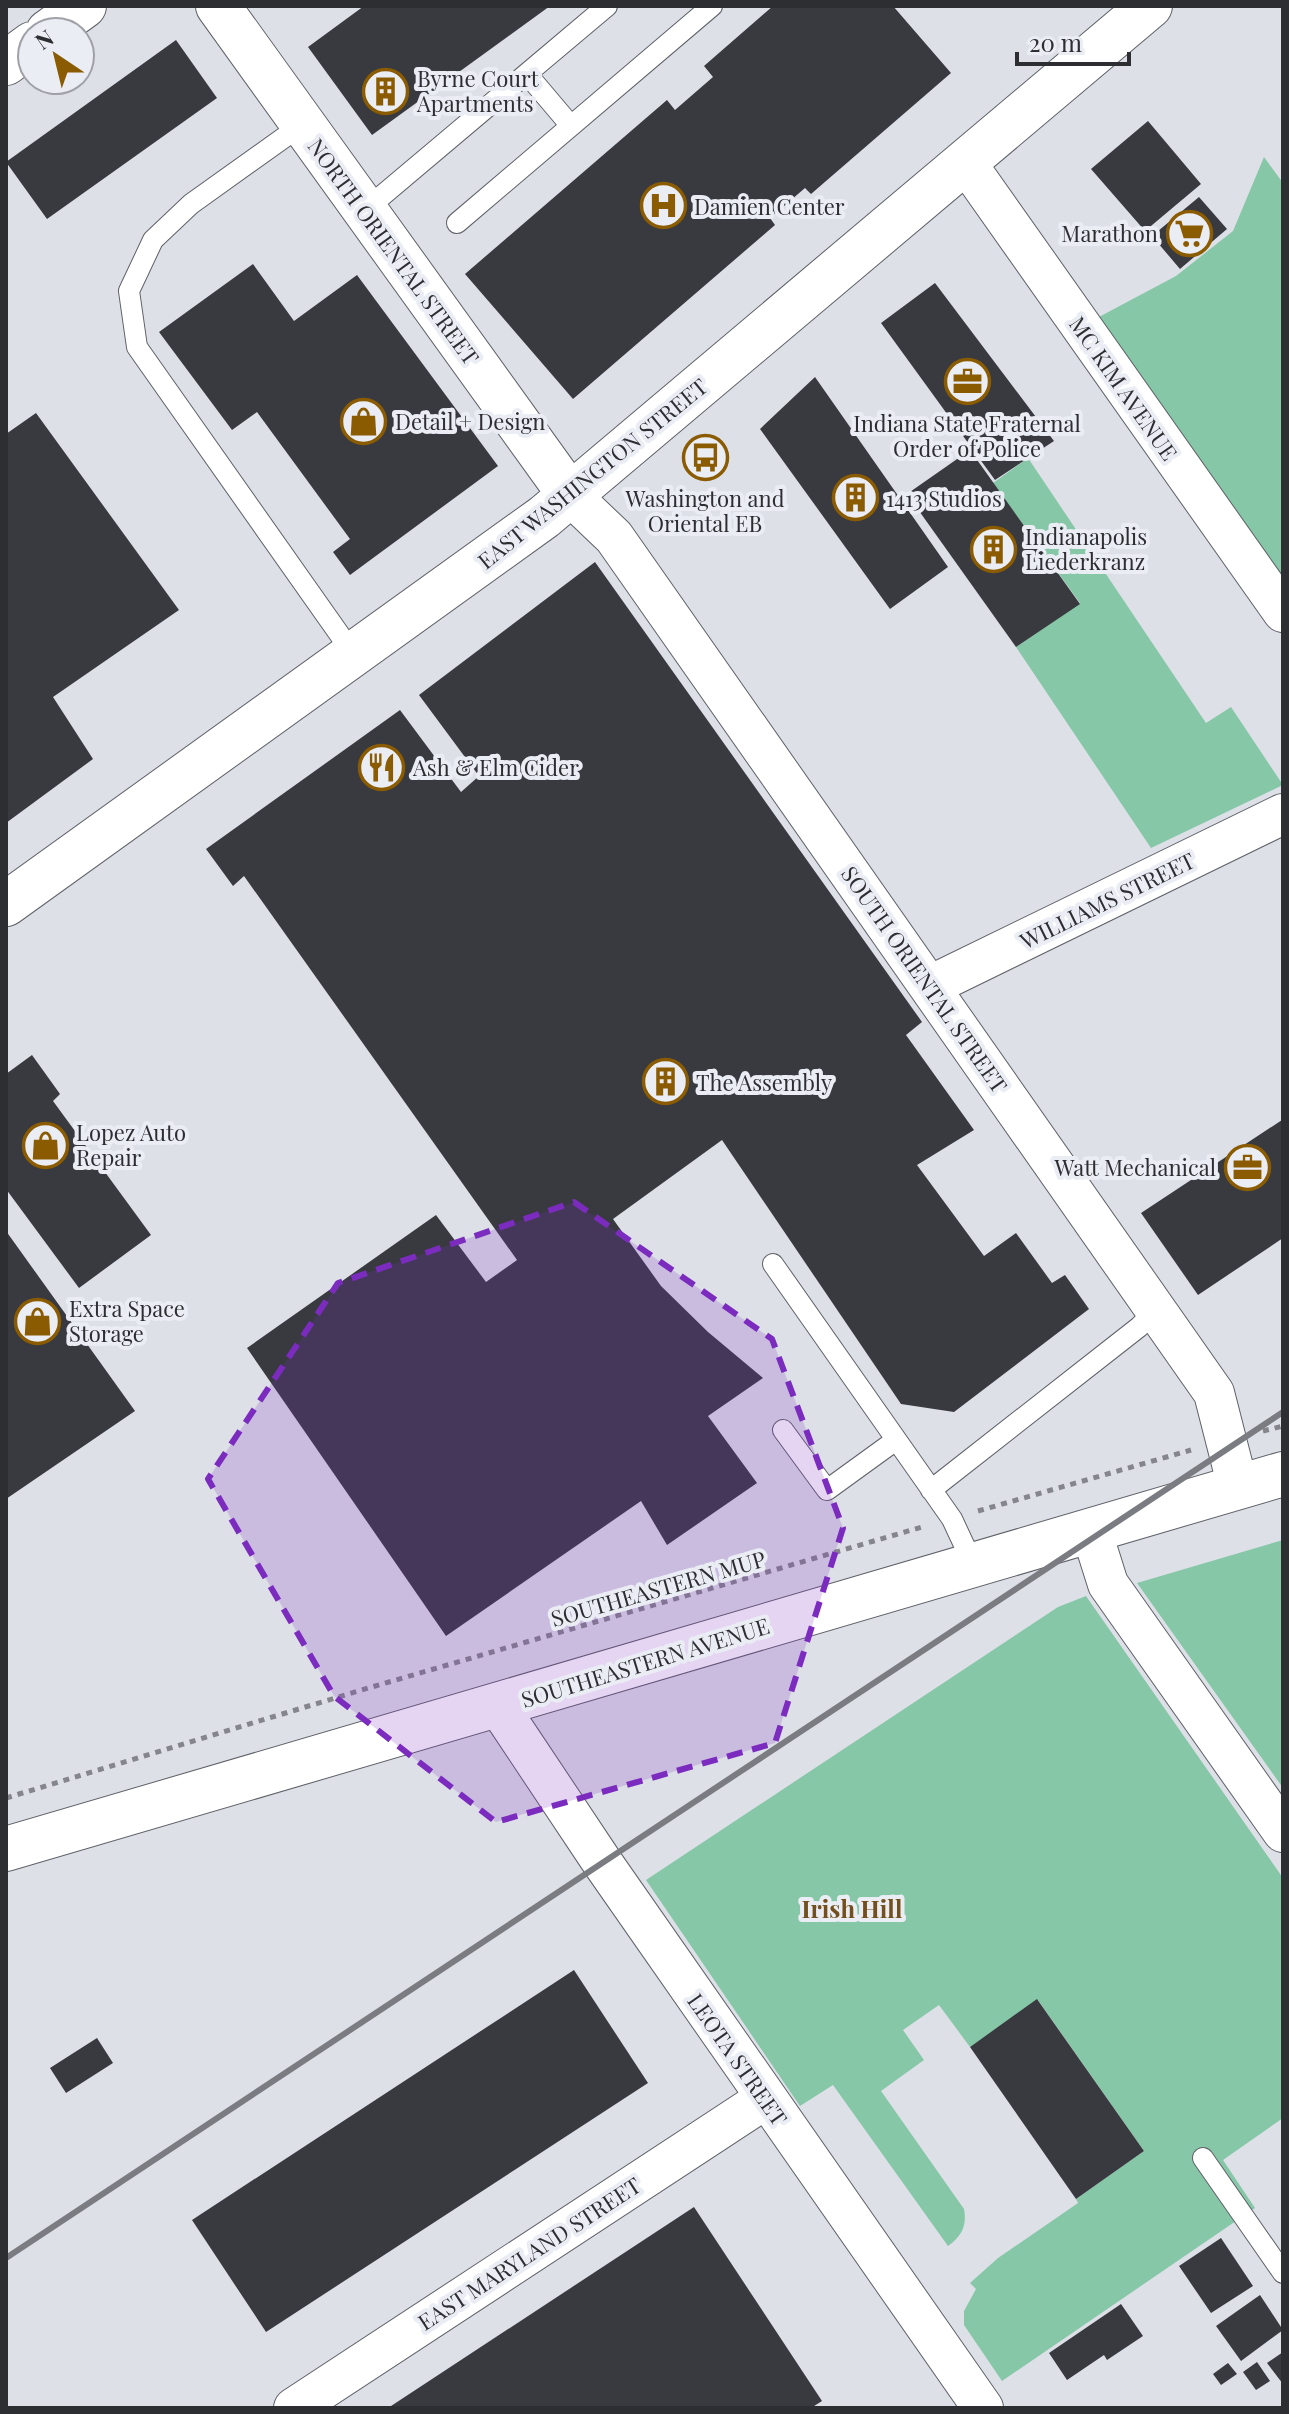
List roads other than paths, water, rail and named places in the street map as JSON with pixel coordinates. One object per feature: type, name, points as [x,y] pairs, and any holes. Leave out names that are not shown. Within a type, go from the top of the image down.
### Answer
[{"type":"main road","name":"NORTH ORIENTAL STREET","points":[[218,6],[570,495]]},
{"type":"main road","name":"EAST WASHINGTON STREET","points":[[6,904],[533,525],[1150,6]]},
{"type":"main road","name":"SOUTHEASTERN AVENUE","points":[[10,1842],[498,1706],[1283,1474]]},
{"type":"street","name":"MC KIM AVENUE","points":[[966,163],[1283,612]]},
{"type":"street","name":"SOUTH ORIENTAL STREET","points":[[570,495],[614,537],[1214,1393],[1238,1487]]},
{"type":"street","name":"WILLIAMS STREET","points":[[930,986],[1283,814]]},
{"type":"street","points":[[1091,1530],[1108,1584],[1283,1832]]},
{"type":"street","name":"LEOTA STREET","points":[[498,1706],[765,2099],[983,2408]]},
{"type":"street","name":"EAST MARYLAND STREET","points":[[294,2408],[341,2395],[765,2099]]},
{"type":"lane","points":[[365,210],[607,6]]},
{"type":"lane","points":[[457,223],[712,6]]},
{"type":"lane","points":[[527,74],[571,126]]},
{"type":"lane","points":[[303,124],[191,204],[153,240],[129,291],[137,347],[354,655]]},
{"type":"lane","points":[[773,1264],[952,1519],[973,1564]]},
{"type":"lane","points":[[931,1490],[1139,1327],[1156,1310]]},
{"type":"lane","points":[[783,1430],[827,1490],[896,1440]]},
{"type":"lane","points":[[1203,2158],[1283,2273]]},
{"type":"railway","points":[[6,2258],[1283,1412]]},
{"type":"place","name":"Byrne Court Apartments","points":[[386,91]]},
{"type":"place","name":"Damien Center","points":[[663,206]]},
{"type":"place","name":"Marathon","points":[[1189,233]]},
{"type":"place","name":"Indiana State Fraternal Order of Police","points":[[967,382]]},
{"type":"place","name":"Detail + Design","points":[[364,421]]},
{"type":"place","name":"Washington and Oriental EB","points":[[705,457]]},
{"type":"place","name":"1413 Studios","points":[[855,498]]},
{"type":"place","name":"Indianapolis Liederkranz","points":[[994,549]]},
{"type":"place","name":"Ash & Elm Cider","points":[[382,767]]},
{"type":"place","name":"The Assembly","points":[[665,1082]]},
{"type":"place","name":"Lopez Auto Repair","points":[[45,1145]]},
{"type":"place","name":"Watt Mechanical","points":[[1247,1167]]},
{"type":"place","name":"Extra Space Storage","points":[[38,1321]]},
{"type":"district","name":"Irish Hill","points":[[852,1908]]}]
